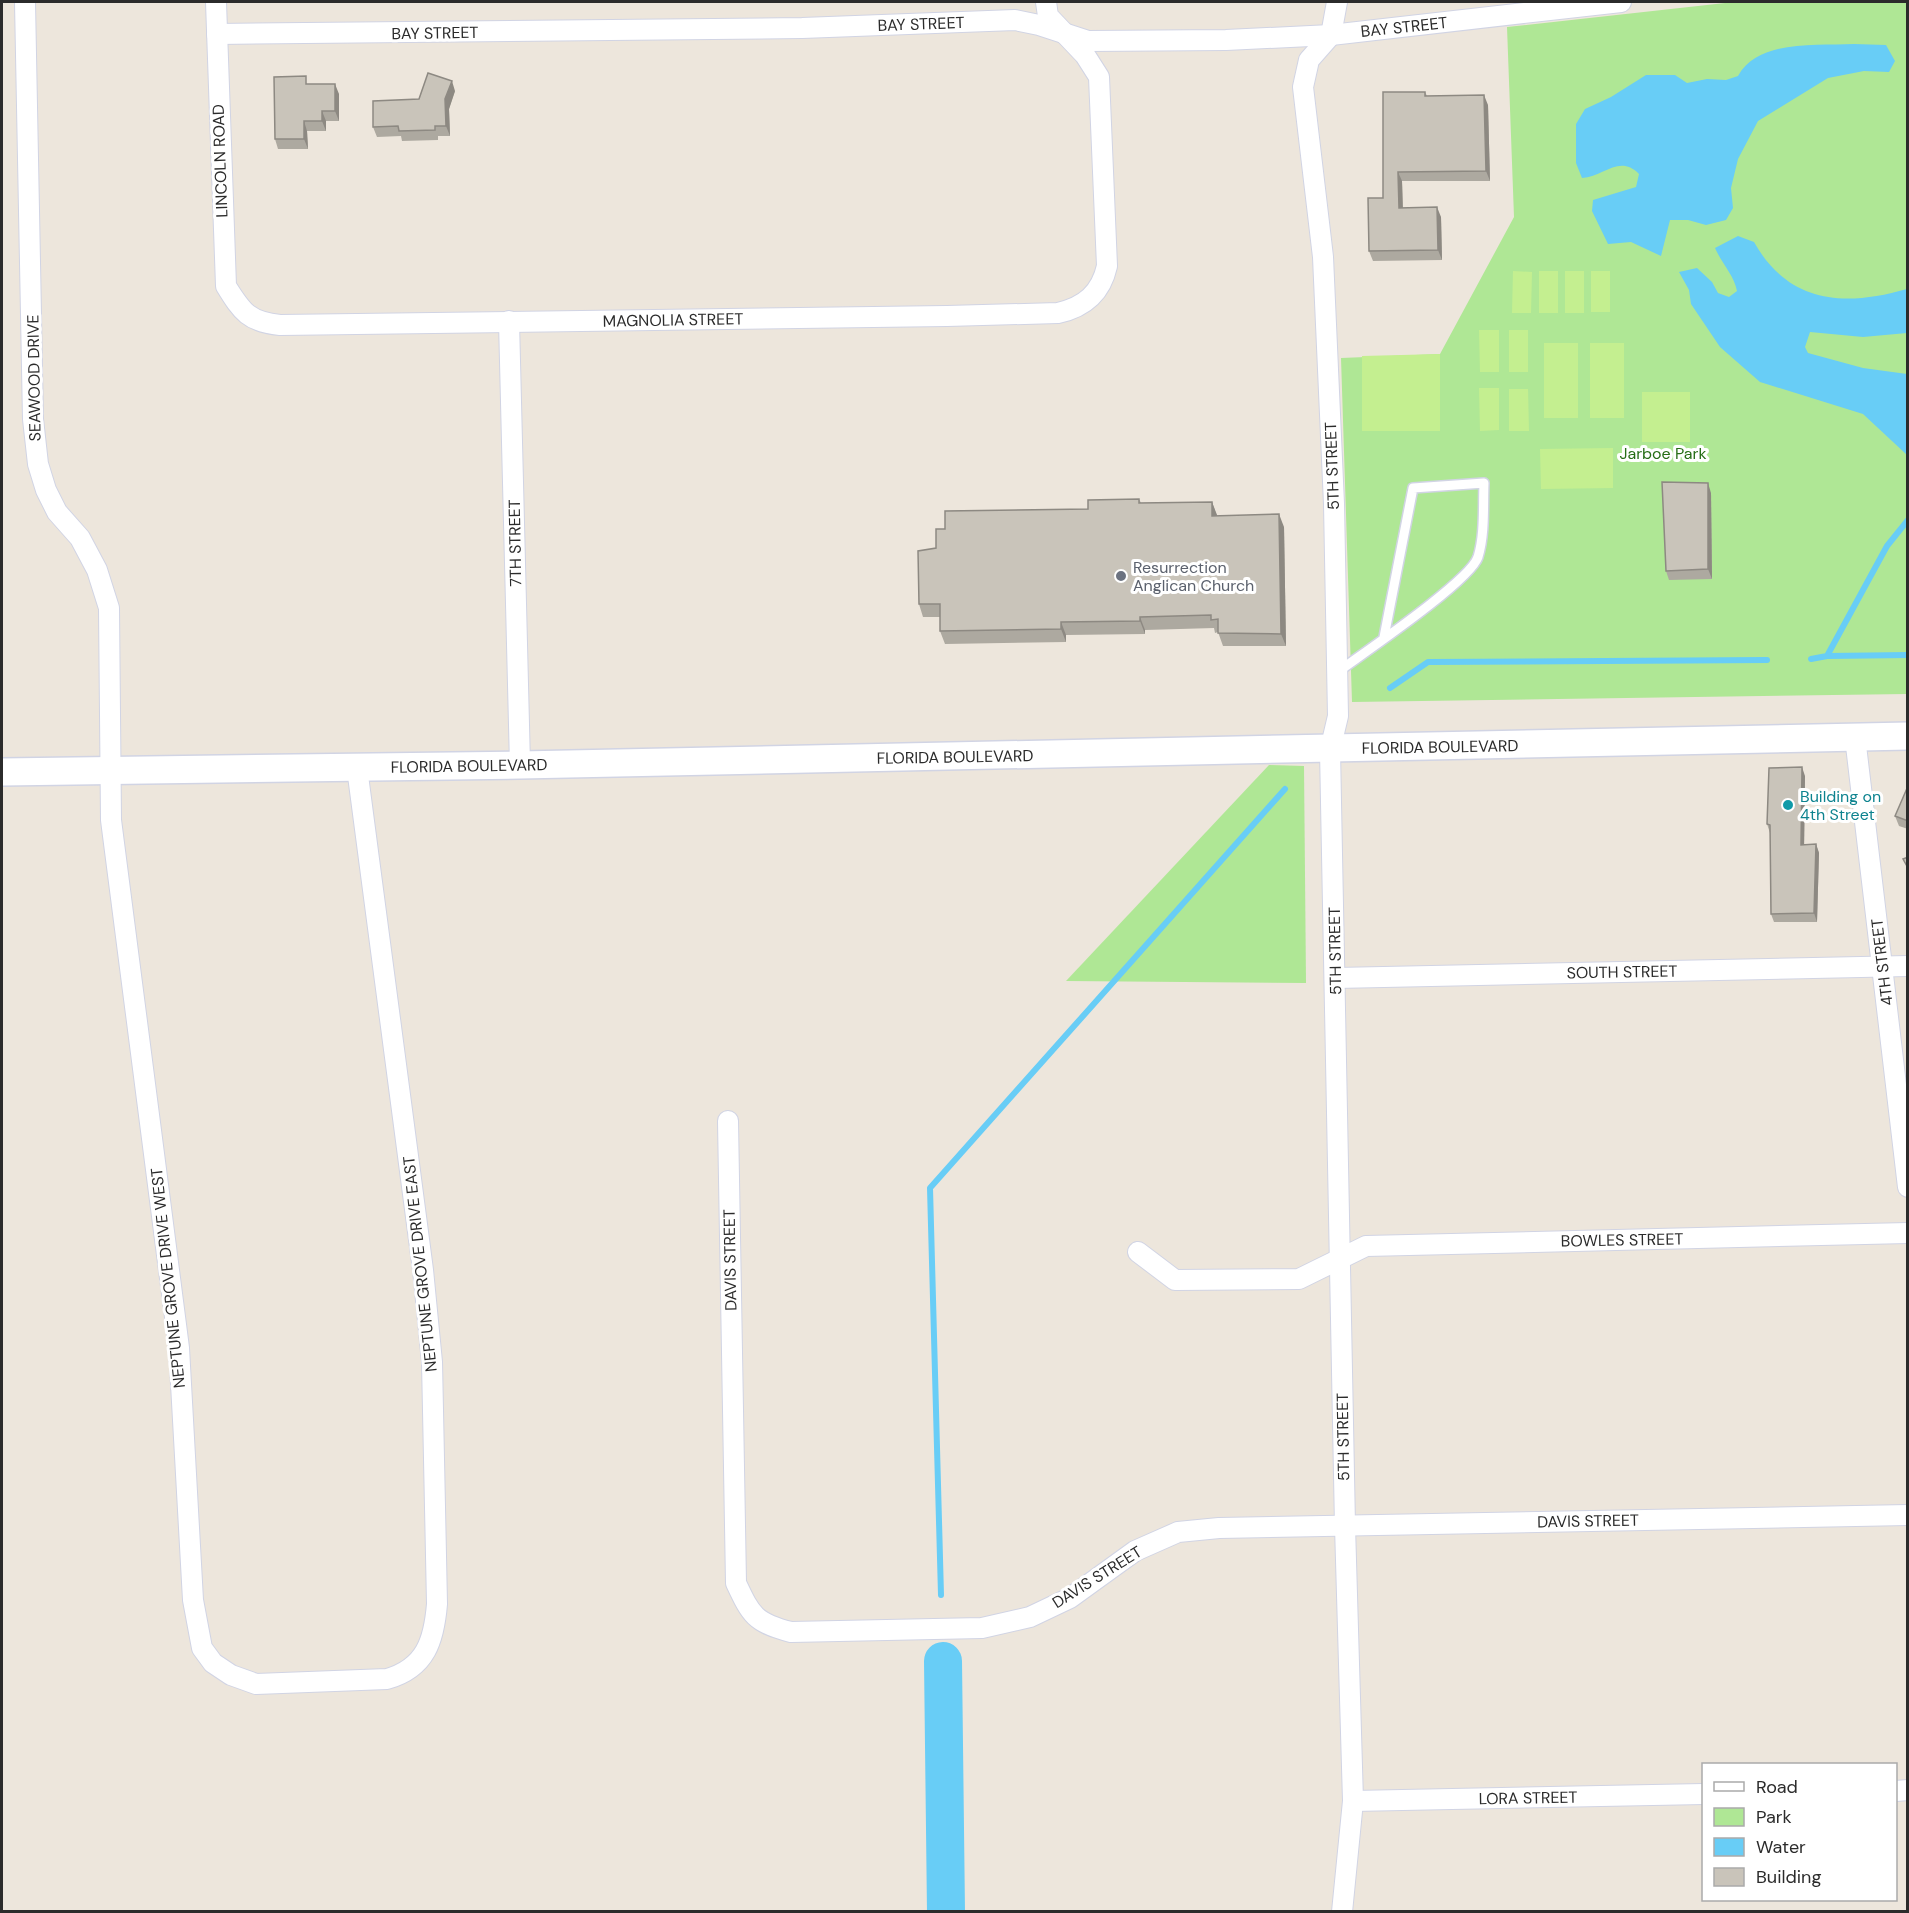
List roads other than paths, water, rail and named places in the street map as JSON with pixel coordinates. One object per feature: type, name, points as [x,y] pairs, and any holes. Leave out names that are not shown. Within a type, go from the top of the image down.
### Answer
[{"type":"street","name":"SEAWOOD DRIVE","points":[[25,2],[33,419],[38,465],[57,512],[80,538],[97,570],[110,608],[111,772]]},
{"type":"street","name":"LINCOLN ROAD","points":[[216,2],[226,286],[245,314]]},
{"type":"street","points":[[1046,2],[1048,16],[1063,33]]},
{"type":"street","points":[[1331,35],[1337,2]]},
{"type":"street","name":"BAY STREET","points":[[217,34],[802,28],[1015,20],[1088,41],[1331,35],[1621,2]]},
{"type":"street","name":"MAGNOLIA STREET","points":[[245,314],[260,323],[280,325],[1058,313],[1073,309],[1098,292],[1107,266],[1099,77],[1085,55],[1063,33]]},
{"type":"street","name":"5TH STREET","points":[[1331,35],[1309,60],[1303,87],[1323,257],[1334,504],[1338,716],[1330,750],[1345,1526],[1353,1801],[1342,1911]]},
{"type":"street","name":"7TH STREET","points":[[509,321],[520,765]]},
{"type":"street","name":"FLORIDA BOULEVARD","points":[[2,772],[357,768],[1330,750],[1908,736]]},
{"type":"street","name":"4TH STREET","points":[[1855,737],[1908,1187]]},
{"type":"street","name":"NEPTUNE GROVE DRIVE EAST","points":[[327,1682],[387,1678],[411,1668],[426,1652],[435,1634],[437,1604],[432,1362],[423,1270],[357,768]]},
{"type":"street","name":"NEPTUNE GROVE DRIVE WEST","points":[[111,772],[111,820],[179,1347],[193,1600],[202,1648],[213,1663],[231,1675],[256,1684],[327,1682]]},
{"type":"street","name":"SOUTH STREET","points":[[1336,978],[1908,966]]},
{"type":"street","name":"DAVIS STREET","points":[[728,1121],[736,1583],[750,1613],[768,1626],[791,1632],[982,1628],[1030,1617],[1070,1598],[1135,1551],[1178,1532],[1219,1528],[1908,1515]]},
{"type":"street","name":"BOWLES STREET","points":[[1138,1252],[1175,1280],[1299,1279],[1366,1246],[1908,1233]]},
{"type":"street","name":"LORA STREET","points":[[1353,1801],[1702,1794]]},
{"type":"lane","points":[[1337,672],[1445,592],[1477,559],[1482,535],[1484,483],[1413,488],[1384,637]]},
{"type":"water","points":[[1806,45],[1886,45],[1895,61],[1889,72],[1864,71],[1828,78],[1758,121],[1738,159],[1731,188],[1733,208],[1726,220],[1706,225],[1688,220],[1670,220],[1661,256],[1631,242],[1608,244],[1592,211],[1593,200],[1636,187],[1639,174],[1632,168],[1618,166],[1582,178],[1576,163],[1576,124],[1585,109],[1611,97],[1646,75],[1675,75],[1687,83],[1707,79],[1726,80],[1738,76],[1747,64],[1774,50]]},
{"type":"water","points":[[1738,236],[1754,242],[1768,263],[1784,278],[1801,289],[1820,296],[1861,298],[1907,289],[1907,333],[1863,337],[1810,332],[1805,347],[1808,353],[1863,368],[1907,374],[1907,455],[1863,414],[1760,382],[1720,347],[1691,304],[1689,290],[1679,272],[1697,268],[1712,282],[1718,293],[1729,297],[1737,291],[1731,275],[1715,248]]},
{"type":"waterway","points":[[1811,659],[1827,656],[1887,546],[1908,520]]},
{"type":"waterway","points":[[1827,656],[1908,655]]},
{"type":"waterway","points":[[1390,688],[1428,662],[1767,660]]},
{"type":"waterway","points":[[941,1595],[930,1188],[1285,789]]},
{"type":"waterway","points":[[943,1661],[946,1912]]},
{"type":"place","name":"Resurrection Anglican Church","points":[[1121,576]]},
{"type":"place","name":"Building on 4th Street","points":[[1788,805]]},
{"type":"park label","name":"Jarboe Park","points":[[1663,453]]}]
